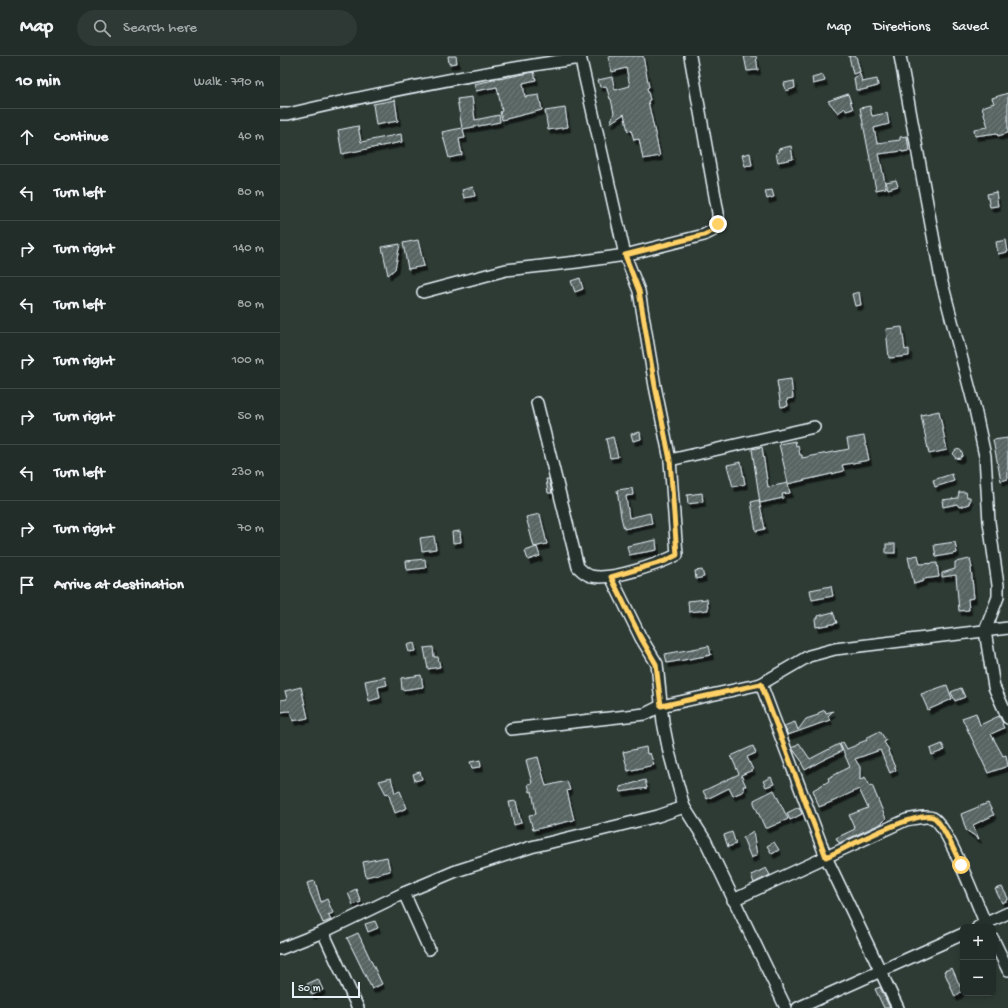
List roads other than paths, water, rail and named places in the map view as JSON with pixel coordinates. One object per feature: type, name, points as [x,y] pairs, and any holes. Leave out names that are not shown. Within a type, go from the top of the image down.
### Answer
[{"type":"street","points":[[423,292],[506,270],[625,255],[704,235],[714,230],[718,224],[690,56]]},
{"type":"street","points":[[900,56],[941,279],[976,409],[985,456],[989,522],[998,585],[998,597],[985,631],[994,687],[1008,718]]},
{"type":"street","points":[[280,114],[288,114],[356,98],[508,68],[580,57],[625,255],[639,291],[655,386],[670,460],[677,555],[665,561],[611,577],[591,576],[578,567],[537,403]]},
{"type":"street","points":[[670,460],[814,426]]},
{"type":"street","points":[[611,577],[641,638],[656,664],[669,752],[684,806],[705,840],[786,1008]]},
{"type":"street","points":[[511,729],[645,714],[661,706],[761,684],[809,656],[835,649],[1008,628]]},
{"type":"street","points":[[761,684],[826,857],[898,1008]]},
{"type":"street","points":[[280,949],[323,932],[404,892],[456,870],[524,849],[658,816],[684,806]]},
{"type":"street","points":[[733,900],[906,820],[923,817],[933,818],[940,823],[961,865],[983,924]]},
{"type":"street","points":[[404,892],[429,949]]},
{"type":"street","points":[[988,924],[1008,913]]},
{"type":"street","points":[[323,932],[358,1008]]},
{"type":"street","points":[[798,1008],[882,972],[960,935]]},
{"type":"street","points":[[996,945],[1008,970]]}]
